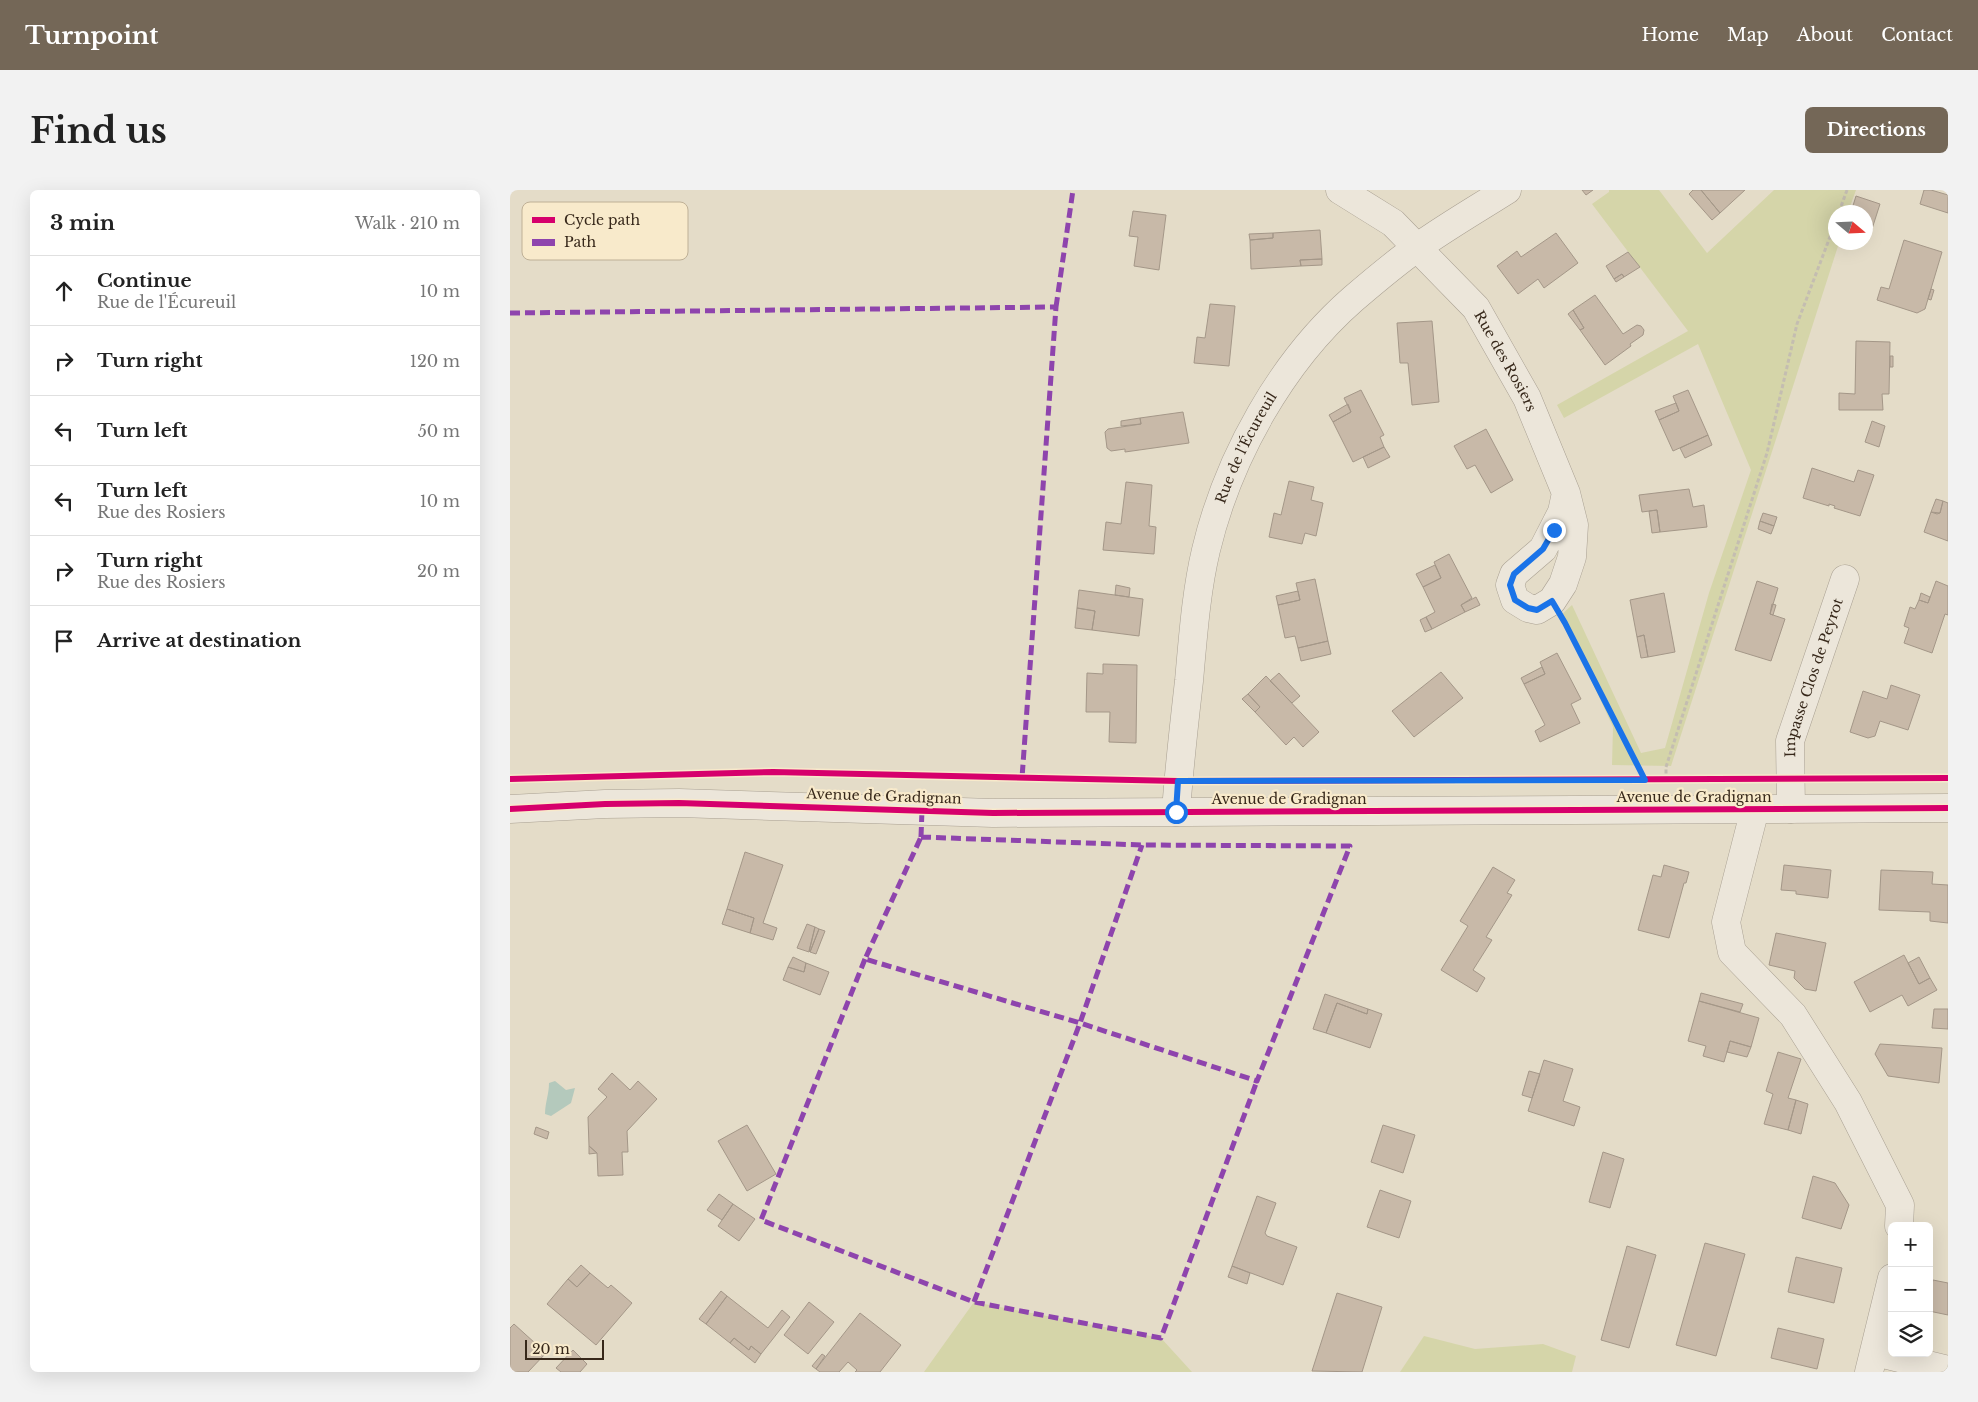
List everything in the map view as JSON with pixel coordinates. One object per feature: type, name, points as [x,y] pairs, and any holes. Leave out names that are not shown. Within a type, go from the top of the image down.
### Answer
[{"type":"street","name":"Rue des Rosiers","points":[[1340,190],[1393,224],[1476,308],[1527,398],[1566,493],[1574,524],[1572,557],[1563,584],[1552,601]]},
{"type":"street","name":"Rue de l'Écureuil","points":[[1176,812],[1198,592],[1206,550],[1218,508],[1255,423],[1285,376],[1317,336],[1352,300],[1417,247],[1507,190]]},
{"type":"street","points":[[1552,601],[1537,610],[1528,608],[1515,600],[1510,585],[1514,574],[1543,549],[1562,512],[1566,493]]},
{"type":"street","name":"Impasse Clos de Peyrot","points":[[1791,809],[1790,741],[1846,578]]},
{"type":"street","name":"Avenue de Gradignan","points":[[510,809],[605,804],[679,803],[993,813],[1948,808]]},
{"type":"street","points":[[1755,809],[1726,922],[1732,952],[1793,1015],[1848,1102],[1900,1205],[1900,1222]]},
{"type":"street","points":[[1888,1295],[1872,1362],[1948,1370]]},
{"type":"path","points":[[1842,205],[1847,190]]},
{"type":"path","points":[[1656,780],[1666,767],[1766,453],[1797,324],[1828,242]]},
{"type":"path","points":[[1552,601],[1656,780]]},
{"type":"path","points":[[1635,780],[1676,780]]},
{"type":"green space","points":[[1609,190],[1659,190],[1707,253],[1774,190],[1856,190],[1851,205],[1828,205],[1828,250],[1837,250],[1671,766],[1612,765],[1613,727],[1561,615],[1572,605],[1641,753],[1665,748],[1709,593],[1751,470],[1698,344],[1564,418],[1557,405],[1688,331],[1592,204],[1609,192]]},
{"type":"green space","points":[[974,1302],[1161,1338],[1192,1372],[924,1372]]},
{"type":"green space","points":[[1424,1336],[1475,1349],[1543,1344],[1576,1356],[1572,1372],[1400,1372]]},
{"type":"shaded area","points":[[555,1081],[566,1090],[575,1088],[571,1103],[551,1116],[545,1114],[545,1110],[549,1083]]},
{"type":"building","points":[[1582,190],[1593,190],[1586,195]]},
{"type":"building","points":[[1693,190],[1701,190],[1720,213],[1712,220],[1689,194]]},
{"type":"building","points":[[1701,190],[1745,190],[1720,213]]},
{"type":"building","points":[[1924,190],[1948,195],[1948,213],[1920,204]]},
{"type":"building","points":[[1856,196],[1880,204],[1873,226],[1873,205],[1853,205]]},
{"type":"building","points":[[1133,211],[1166,215],[1159,270],[1134,266],[1138,237],[1129,236]]},
{"type":"building","points":[[1320,230],[1322,259],[1300,260],[1301,266],[1251,269],[1250,240],[1273,238],[1273,233]]},
{"type":"building","points":[[1273,233],[1273,238],[1250,240],[1249,234]]},
{"type":"building","points":[[1556,233],[1578,263],[1544,288],[1538,279],[1518,294],[1497,266],[1517,251],[1521,257]]},
{"type":"building","points":[[1904,240],[1942,252],[1925,309],[1917,313],[1877,300],[1881,287],[1889,289]]},
{"type":"building","points":[[1628,252],[1640,267],[1624,277],[1622,274],[1614,279],[1606,266]]},
{"type":"building","points":[[1322,259],[1322,265],[1301,266],[1300,260]]},
{"type":"building","points":[[1622,274],[1624,277],[1616,282],[1614,279]]},
{"type":"building","points":[[1931,289],[1934,290],[1931,300],[1928,299]]},
{"type":"building","points":[[1595,295],[1623,334],[1637,325],[1641,326],[1644,330],[1643,335],[1630,344],[1631,346],[1605,365],[1580,330],[1584,328],[1573,310]]},
{"type":"building","points":[[1210,304],[1235,306],[1229,366],[1194,363],[1197,337],[1205,338]]},
{"type":"building","points":[[1573,310],[1584,328],[1580,330],[1568,314]]},
{"type":"building","points":[[1432,321],[1439,402],[1412,405],[1408,363],[1400,363],[1397,323]]},
{"type":"building","points":[[1856,341],[1890,342],[1889,394],[1882,394],[1883,410],[1839,410],[1839,393],[1855,394]]},
{"type":"building","points":[[1890,356],[1893,356],[1893,367],[1890,367]]},
{"type":"building","points":[[1361,390],[1384,435],[1380,437],[1384,447],[1353,462],[1333,422],[1351,412],[1344,398]]},
{"type":"building","points":[[1688,390],[1708,435],[1673,451],[1659,420],[1679,411],[1673,396]]},
{"type":"building","points":[[1676,403],[1679,411],[1659,420],[1655,411]]},
{"type":"building","points":[[1348,404],[1351,412],[1333,422],[1329,415]]},
{"type":"building","points":[[1183,412],[1189,443],[1125,452],[1125,449],[1111,451],[1107,448],[1105,432],[1108,429],[1141,424],[1140,418]]},
{"type":"building","points":[[1140,418],[1141,424],[1121,426],[1121,421]]},
{"type":"building","points":[[1872,421],[1885,426],[1879,447],[1865,442]]},
{"type":"building","points":[[1486,429],[1513,480],[1491,493],[1475,465],[1467,469],[1454,446]]},
{"type":"building","points":[[1708,435],[1712,445],[1685,458],[1680,448]]},
{"type":"building","points":[[1384,447],[1390,457],[1368,468],[1363,457]]},
{"type":"building","points":[[1812,468],[1854,482],[1858,470],[1874,475],[1860,516],[1834,508],[1835,506],[1829,504],[1829,506],[1803,498]]},
{"type":"building","points":[[1289,481],[1314,487],[1311,500],[1323,503],[1316,536],[1305,533],[1302,544],[1269,537],[1274,513],[1281,515]]},
{"type":"building","points":[[1126,482],[1152,485],[1149,526],[1156,527],[1154,554],[1103,550],[1106,522],[1121,524]]},
{"type":"building","points":[[1689,489],[1693,507],[1704,505],[1707,527],[1660,532],[1657,510],[1642,512],[1639,495]]},
{"type":"building","points":[[1936,499],[1943,501],[1940,513],[1937,514],[1931,512]]},
{"type":"building","points":[[1943,501],[1948,503],[1948,541],[1924,532],[1931,512],[1940,513]]},
{"type":"building","points":[[1657,510],[1660,532],[1652,533],[1649,511]]},
{"type":"building","points":[[1763,513],[1777,517],[1774,526],[1760,521]]},
{"type":"building","points":[[1760,521],[1774,526],[1771,534],[1758,529]]},
{"type":"building","points":[[1449,554],[1472,598],[1461,605],[1465,612],[1432,629],[1426,617],[1435,612],[1423,587],[1441,578],[1434,562]]},
{"type":"building","points":[[1435,565],[1441,578],[1423,587],[1416,574]]},
{"type":"building","points":[[1315,579],[1328,641],[1298,648],[1295,636],[1285,638],[1278,605],[1300,600],[1296,583]]},
{"type":"building","points":[[1757,581],[1778,588],[1770,614],[1785,619],[1771,661],[1735,650]]},
{"type":"building","points":[[1936,581],[1948,586],[1948,615],[1945,614],[1932,653],[1904,643],[1909,628],[1904,626],[1910,607],[1915,609],[1919,600],[1928,603]]},
{"type":"building","points":[[1116,585],[1130,588],[1129,597],[1115,595]]},
{"type":"building","points":[[1079,590],[1143,599],[1139,636],[1092,630],[1095,611],[1077,608]]},
{"type":"building","points":[[1298,591],[1300,600],[1278,605],[1276,596]]},
{"type":"building","points":[[1664,593],[1675,652],[1648,657],[1644,635],[1637,637],[1630,600]]},
{"type":"building","points":[[1921,593],[1930,597],[1928,603],[1919,600]]},
{"type":"building","points":[[1476,597],[1480,605],[1465,612],[1461,605]]},
{"type":"building","points":[[1772,604],[1776,605],[1773,615],[1770,614]]},
{"type":"building","points":[[1077,608],[1095,611],[1092,630],[1075,628]]},
{"type":"building","points":[[1426,617],[1432,629],[1425,632],[1420,620]]},
{"type":"building","points":[[1644,635],[1648,657],[1641,658],[1637,637]]},
{"type":"building","points":[[1328,641],[1331,654],[1301,661],[1298,648]]},
{"type":"building","points":[[1557,653],[1581,699],[1571,704],[1580,723],[1540,742],[1535,731],[1545,725],[1524,684],[1545,674],[1540,662]]},
{"type":"building","points":[[1103,664],[1137,665],[1136,743],[1109,742],[1110,712],[1086,712],[1087,673],[1103,674]]},
{"type":"building","points":[[1542,667],[1545,674],[1524,684],[1521,678]]},
{"type":"building","points":[[1441,672],[1463,698],[1414,737],[1392,711]]},
{"type":"building","points":[[1279,673],[1300,696],[1292,703],[1270,681]]},
{"type":"building","points":[[1266,676],[1319,732],[1303,747],[1294,737],[1286,745],[1255,712],[1260,707],[1248,694]]},
{"type":"building","points":[[1891,685],[1920,695],[1908,730],[1880,721],[1875,736],[1868,738],[1850,732],[1863,691],[1887,699]]},
{"type":"building","points":[[1248,694],[1260,707],[1255,712],[1242,699]]},
{"type":"building","points":[[745,852],[783,865],[763,923],[777,928],[773,940],[750,933],[754,918],[727,909]]},
{"type":"building","points":[[1664,865],[1689,872],[1686,883],[1684,883],[1669,938],[1638,930],[1653,875],[1661,877]]},
{"type":"building","points":[[1784,865],[1831,870],[1828,898],[1796,894],[1796,891],[1781,890]]},
{"type":"building","points":[[1493,867],[1515,880],[1507,893],[1512,895],[1486,937],[1492,940],[1473,970],[1485,978],[1477,992],[1441,970],[1468,926],[1460,921]]},
{"type":"building","points":[[1881,870],[1933,872],[1932,884],[1948,885],[1948,923],[1930,921],[1930,912],[1879,910]]},
{"type":"building","points":[[727,909],[754,918],[750,933],[722,924]]},
{"type":"building","points":[[807,924],[815,927],[809,952],[797,948]]},
{"type":"building","points":[[815,927],[819,929],[810,952],[809,951]]},
{"type":"building","points":[[819,929],[825,931],[816,954],[810,952]]},
{"type":"building","points":[[1776,933],[1826,943],[1816,991],[1805,989],[1794,978],[1795,971],[1769,965]]},
{"type":"building","points":[[1904,955],[1919,984],[1930,978],[1937,990],[1908,1006],[1902,995],[1870,1012],[1854,982]]},
{"type":"building","points":[[793,957],[806,963],[804,972],[788,967]]},
{"type":"building","points":[[1919,957],[1930,978],[1919,984],[1908,963]]},
{"type":"building","points":[[806,963],[829,972],[820,995],[783,980],[788,967],[804,972]]},
{"type":"building","points":[[1701,993],[1743,1004],[1740,1012],[1699,1001]]},
{"type":"building","points":[[1325,994],[1368,1009],[1367,1014],[1337,1003],[1326,1033],[1313,1029]]},
{"type":"building","points":[[1699,1001],[1759,1018],[1751,1047],[1730,1041],[1724,1062],[1703,1056],[1706,1046],[1688,1041]]},
{"type":"building","points":[[1337,1003],[1367,1014],[1368,1009],[1382,1014],[1370,1048],[1326,1033]]},
{"type":"building","points":[[1934,1009],[1948,1009],[1948,1029],[1932,1028]]},
{"type":"building","points":[[1730,1041],[1751,1047],[1747,1057],[1727,1052]]},
{"type":"building","points":[[1880,1044],[1942,1048],[1939,1083],[1888,1076],[1875,1054]]},
{"type":"building","points":[[1778,1052],[1801,1059],[1788,1098],[1796,1100],[1788,1130],[1764,1124],[1773,1094],[1766,1091]]},
{"type":"building","points":[[1544,1060],[1573,1069],[1563,1101],[1580,1107],[1574,1126],[1528,1111]]},
{"type":"building","points":[[1529,1071],[1540,1074],[1532,1098],[1522,1095]]},
{"type":"building","points":[[612,1073],[630,1090],[638,1081],[657,1099],[627,1131],[628,1152],[622,1152],[623,1175],[598,1176],[597,1153],[589,1146],[588,1117],[607,1097],[598,1089]]},
{"type":"building","points":[[1796,1100],[1808,1104],[1801,1134],[1788,1130]]},
{"type":"building","points":[[747,1125],[776,1174],[747,1191],[718,1141]]},
{"type":"building","points":[[1383,1125],[1415,1135],[1403,1173],[1371,1162]]},
{"type":"building","points":[[536,1127],[549,1132],[547,1139],[534,1134]]},
{"type":"building","points":[[589,1146],[597,1153],[589,1154]]},
{"type":"building","points":[[1603,1152],[1624,1159],[1610,1208],[1589,1202]]},
{"type":"building","points":[[1813,1176],[1835,1183],[1849,1205],[1841,1229],[1802,1218]]},
{"type":"building","points":[[1380,1190],[1411,1201],[1399,1238],[1367,1227]]},
{"type":"building","points":[[719,1194],[733,1204],[722,1220],[707,1210]]},
{"type":"building","points":[[1257,1196],[1276,1203],[1265,1233],[1267,1236],[1297,1247],[1283,1285],[1232,1266]]},
{"type":"building","points":[[733,1204],[755,1219],[739,1241],[718,1226]]},
{"type":"building","points":[[1705,1243],[1745,1254],[1716,1356],[1676,1345]]},
{"type":"building","points":[[1627,1246],[1656,1255],[1629,1348],[1601,1340]]},
{"type":"building","points":[[1796,1257],[1842,1268],[1834,1303],[1788,1292]]},
{"type":"building","points":[[581,1265],[590,1273],[577,1287],[568,1279]]},
{"type":"building","points":[[1232,1266],[1250,1273],[1247,1284],[1228,1277]]},
{"type":"building","points":[[590,1273],[608,1288],[611,1285],[632,1303],[596,1345],[547,1304],[568,1279],[577,1287]]},
{"type":"building","points":[[1933,1280],[1948,1283],[1948,1315],[1933,1312]]},
{"type":"building","points":[[721,1291],[727,1296],[706,1324],[699,1319]]},
{"type":"building","points":[[1337,1293],[1382,1307],[1362,1372],[1312,1371]]},
{"type":"building","points":[[727,1296],[768,1328],[782,1310],[790,1317],[761,1354],[751,1346],[749,1350],[734,1338],[730,1343],[706,1324]]},
{"type":"building","points":[[809,1302],[834,1322],[808,1354],[784,1335]]},
{"type":"building","points":[[860,1313],[901,1345],[880,1372],[855,1372],[857,1370],[848,1362],[839,1372],[820,1372],[816,1369]]},
{"type":"building","points":[[514,1324],[546,1353],[528,1372],[510,1372],[510,1328]]},
{"type":"building","points":[[1778,1328],[1824,1339],[1817,1369],[1771,1358]]},
{"type":"building","points":[[734,1338],[749,1350],[751,1346],[761,1354],[755,1363],[730,1343]]},
{"type":"building","points":[[573,1350],[587,1364],[580,1372],[561,1372],[556,1368]]},
{"type":"building","points":[[822,1354],[825,1356],[816,1369],[812,1366]]},
{"type":"marked path","points":[[1056,307],[1073,190]]},
{"type":"marked path","points":[[510,313],[1056,307],[1022,778]]},
{"type":"marked path","points":[[921,837],[922,810]]},
{"type":"marked path","points":[[921,837],[1142,845],[1350,846],[1257,1081],[1080,1023],[865,959],[921,837]]},
{"type":"marked path","points":[[974,1302],[1080,1023],[1142,845]]},
{"type":"marked path","points":[[865,959],[761,1220],[974,1302],[1161,1338],[1257,1081]]},
{"type":"cycle path","points":[[510,779],[773,772],[1178,781],[1948,778]]},
{"type":"cycle path","points":[[510,809],[605,804],[679,803],[993,813],[1948,808]]},
{"type":"route","points":[[1176,812],[1178,781],[1645,780],[1552,601],[1537,610],[1528,608],[1515,600],[1510,585],[1514,574],[1543,549],[1554,530]]}]
